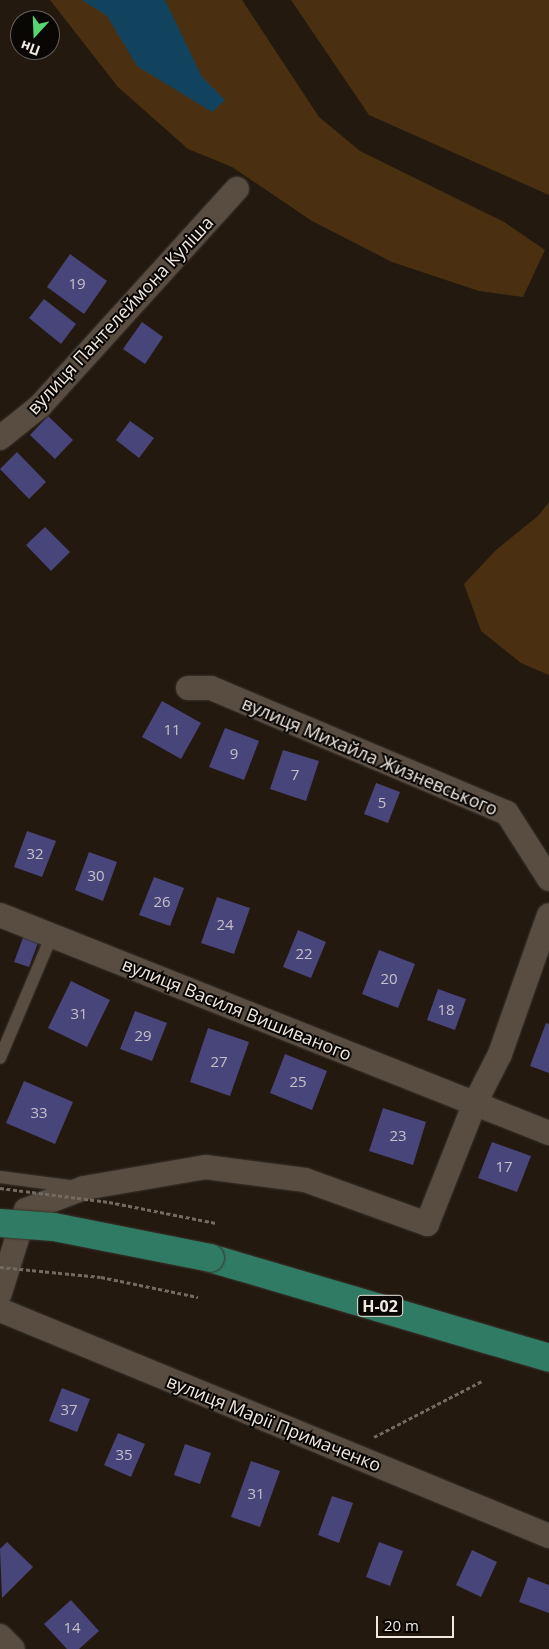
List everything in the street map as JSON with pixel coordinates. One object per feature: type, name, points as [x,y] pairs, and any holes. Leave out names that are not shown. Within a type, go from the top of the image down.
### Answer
[{"type":"main road","name":"Н-02","points":[[0,1223],[90,1233],[210,1258],[549,1358]]},
{"type":"street","name":"вулиця Пантелеймона Куліша","points":[[0,438],[40,406],[236,189]]},
{"type":"street","name":"вулиця Михайла Жизневського","points":[[188,688],[211,688],[507,813],[549,878]]},
{"type":"street","name":"вулиця Василя Вишиваного","points":[[0,915],[549,1133]]},
{"type":"street","points":[[0,1293],[26,1210],[84,1188],[204,1166],[305,1180],[427,1224],[474,1104],[500,1054],[549,915]]},
{"type":"street","name":"вулиця Марії Примаченко","points":[[0,1310],[549,1536]]},
{"type":"street","points":[[0,1636],[13,1649]]},
{"type":"lane","points":[[0,1058],[52,935]]},
{"type":"lane","points":[[0,1176],[84,1188]]},
{"type":"path","points":[[0,1188],[109,1202],[216,1223]]},
{"type":"path","points":[[0,1267],[101,1277],[198,1297]]},
{"type":"path","points":[[344,1452],[482,1382]]},
{"type":"shaded area","points":[[50,0],[242,0],[319,117],[360,151],[504,222],[545,250],[523,297],[479,291],[392,262],[312,221],[232,167],[188,149],[118,87],[60,13],[60,10],[58,10]]},
{"type":"shaded area","points":[[291,0],[549,0],[549,195],[369,115]]},
{"type":"shaded area","points":[[549,502],[549,675],[521,663],[481,631],[464,584],[496,550],[538,516]]},
{"type":"water","points":[[82,0],[165,0],[202,77],[225,100],[212,112],[137,66],[107,16]]},
{"type":"building","points":[[70,254],[107,281],[84,314],[47,287]]},
{"type":"building","points":[[44,299],[76,324],[61,344],[29,318]]},
{"type":"building","points":[[142,322],[163,337],[145,364],[123,349]]},
{"type":"building","points":[[48,416],[73,440],[55,459],[30,435]]},
{"type":"building","points":[[130,421],[154,438],[139,458],[116,440]]},
{"type":"building","points":[[17,452],[46,482],[29,499],[0,469]]},
{"type":"building","points":[[45,527],[70,552],[51,571],[26,545]]},
{"type":"building","points":[[162,701],[201,723],[181,759],[142,737]]},
{"type":"building","points":[[225,728],[259,741],[244,780],[209,767]]},
{"type":"building","points":[[283,750],[319,761],[306,801],[270,789]]},
{"type":"building","points":[[376,783],[400,792],[388,823],[364,814]]},
{"type":"building","points":[[27,831],[56,841],[42,877],[14,867]]},
{"type":"building","points":[[89,852],[117,862],[103,901],[75,890]]},
{"type":"building","points":[[154,877],[184,888],[170,926],[139,915]]},
{"type":"building","points":[[217,897],[250,908],[234,954],[201,943]]},
{"type":"building","points":[[298,930],[326,942],[311,978],[283,967]]},
{"type":"building","points":[[24,935],[39,940],[29,967],[14,962]]},
{"type":"building","points":[[379,950],[415,964],[398,1008],[362,994]]},
{"type":"building","points":[[71,981],[110,1000],[87,1047],[48,1028]]},
{"type":"building","points":[[438,989],[466,999],[455,1030],[427,1020]]},
{"type":"building","points":[[135,1011],[167,1023],[152,1061],[120,1049]]},
{"type":"building","points":[[546,1023],[549,1024],[549,1073],[530,1066]]},
{"type":"building","points":[[208,1028],[249,1042],[230,1096],[190,1082]]},
{"type":"building","points":[[285,1054],[327,1071],[312,1110],[270,1093]]},
{"type":"building","points":[[24,1081],[73,1102],[55,1144],[6,1123]]},
{"type":"building","points":[[383,1108],[426,1122],[413,1165],[369,1151]]},
{"type":"building","points":[[492,1142],[531,1156],[517,1192],[478,1178]]},
{"type":"building","points":[[62,1388],[90,1399],[77,1432],[49,1421]]},
{"type":"building","points":[[118,1433],[145,1444],[131,1477],[104,1465]]},
{"type":"building","points":[[185,1444],[211,1453],[200,1484],[174,1475]]},
{"type":"building","points":[[251,1461],[280,1471],[260,1527],[231,1517]]},
{"type":"building","points":[[332,1496],[353,1503],[339,1543],[318,1535]]},
{"type":"building","points":[[7,1542],[33,1567],[2,1598],[0,1549]]},
{"type":"building","points":[[379,1542],[403,1551],[390,1586],[366,1577]]},
{"type":"building","points":[[472,1550],[497,1562],[481,1597],[456,1585]]},
{"type":"building","points":[[528,1577],[549,1585],[549,1613],[519,1602]]},
{"type":"building","points":[[71,1600],[99,1631],[79,1649],[67,1649],[44,1624]]}]
